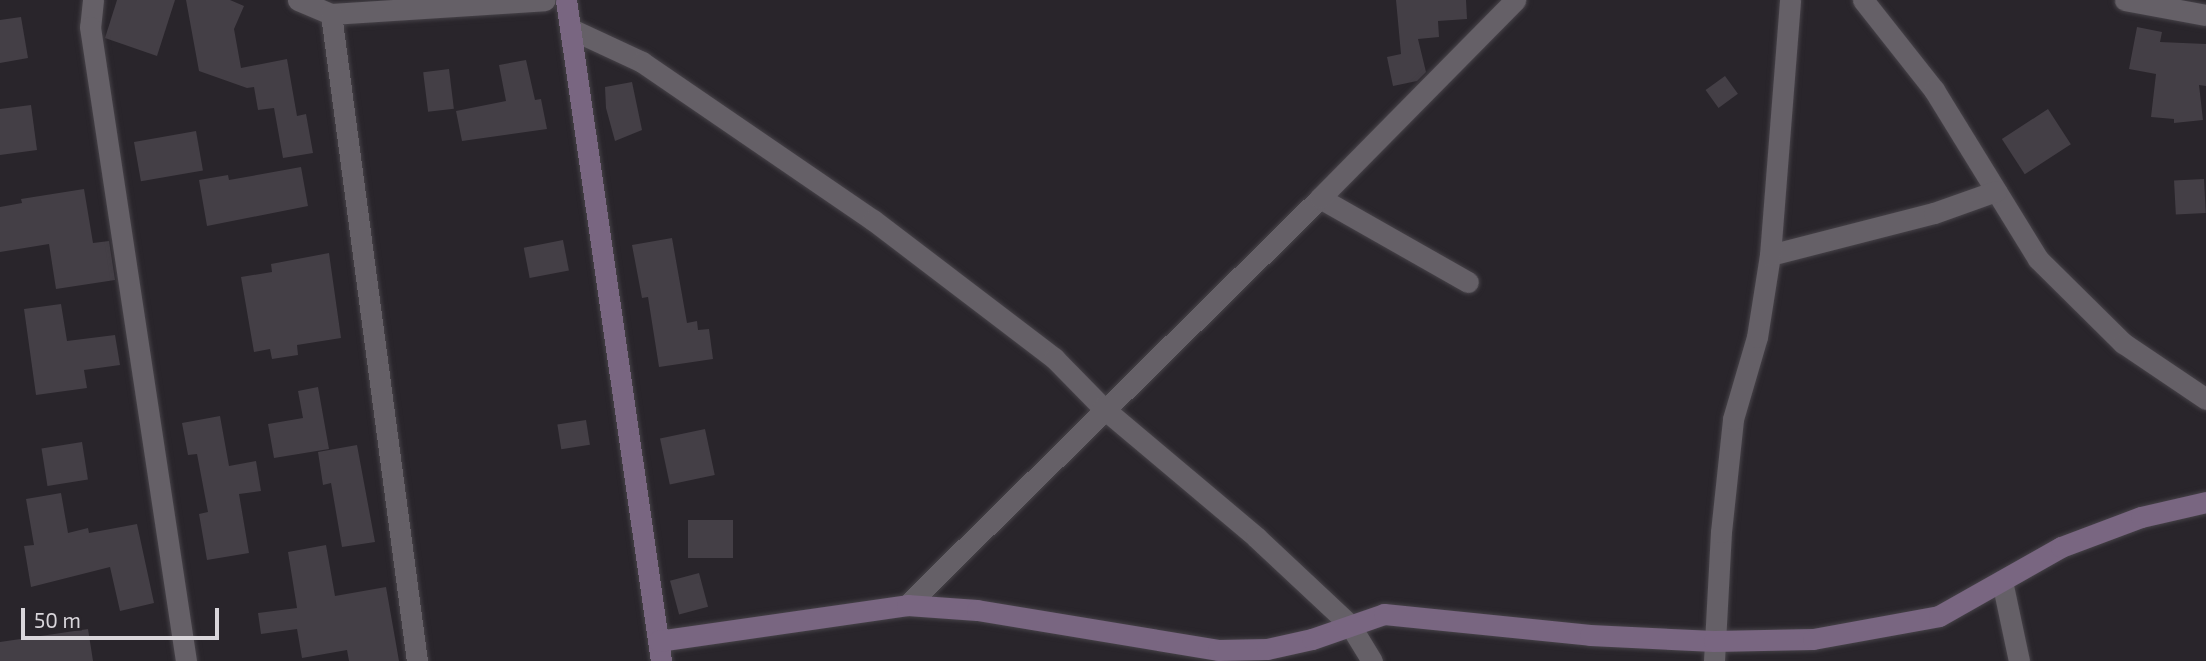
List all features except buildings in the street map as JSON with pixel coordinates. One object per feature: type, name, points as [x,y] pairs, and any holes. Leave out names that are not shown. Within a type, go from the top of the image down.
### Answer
[{"type":"street","points":[[93,0],[90,27],[186,661]]},
{"type":"street","points":[[298,0],[331,14],[545,0]]},
{"type":"street","points":[[566,0],[660,651],[907,605],[977,610],[1218,650],[1267,649],[1312,639],[1384,614],[1714,651],[1875,630],[1939,616],[2061,547],[2141,517],[2206,502]]},
{"type":"street","points":[[907,605],[1103,408],[1320,198],[1515,0]]},
{"type":"street","points":[[1714,651],[1721,532],[1733,419],[1757,337],[1770,255],[1790,0]]},
{"type":"street","points":[[1863,0],[1934,90],[2038,259],[2123,343],[2206,399]]},
{"type":"street","points":[[2125,0],[2206,15]]},
{"type":"street","points":[[331,14],[417,661]]},
{"type":"street","points":[[571,29],[642,62],[873,220],[1054,358],[1103,408],[1256,537],[1350,625],[1372,661]]},
{"type":"street","points":[[1770,255],[1934,213],[1996,191]]},
{"type":"street","points":[[1320,198],[1468,282]]},
{"type":"street","points":[[2002,581],[2019,661]]}]
